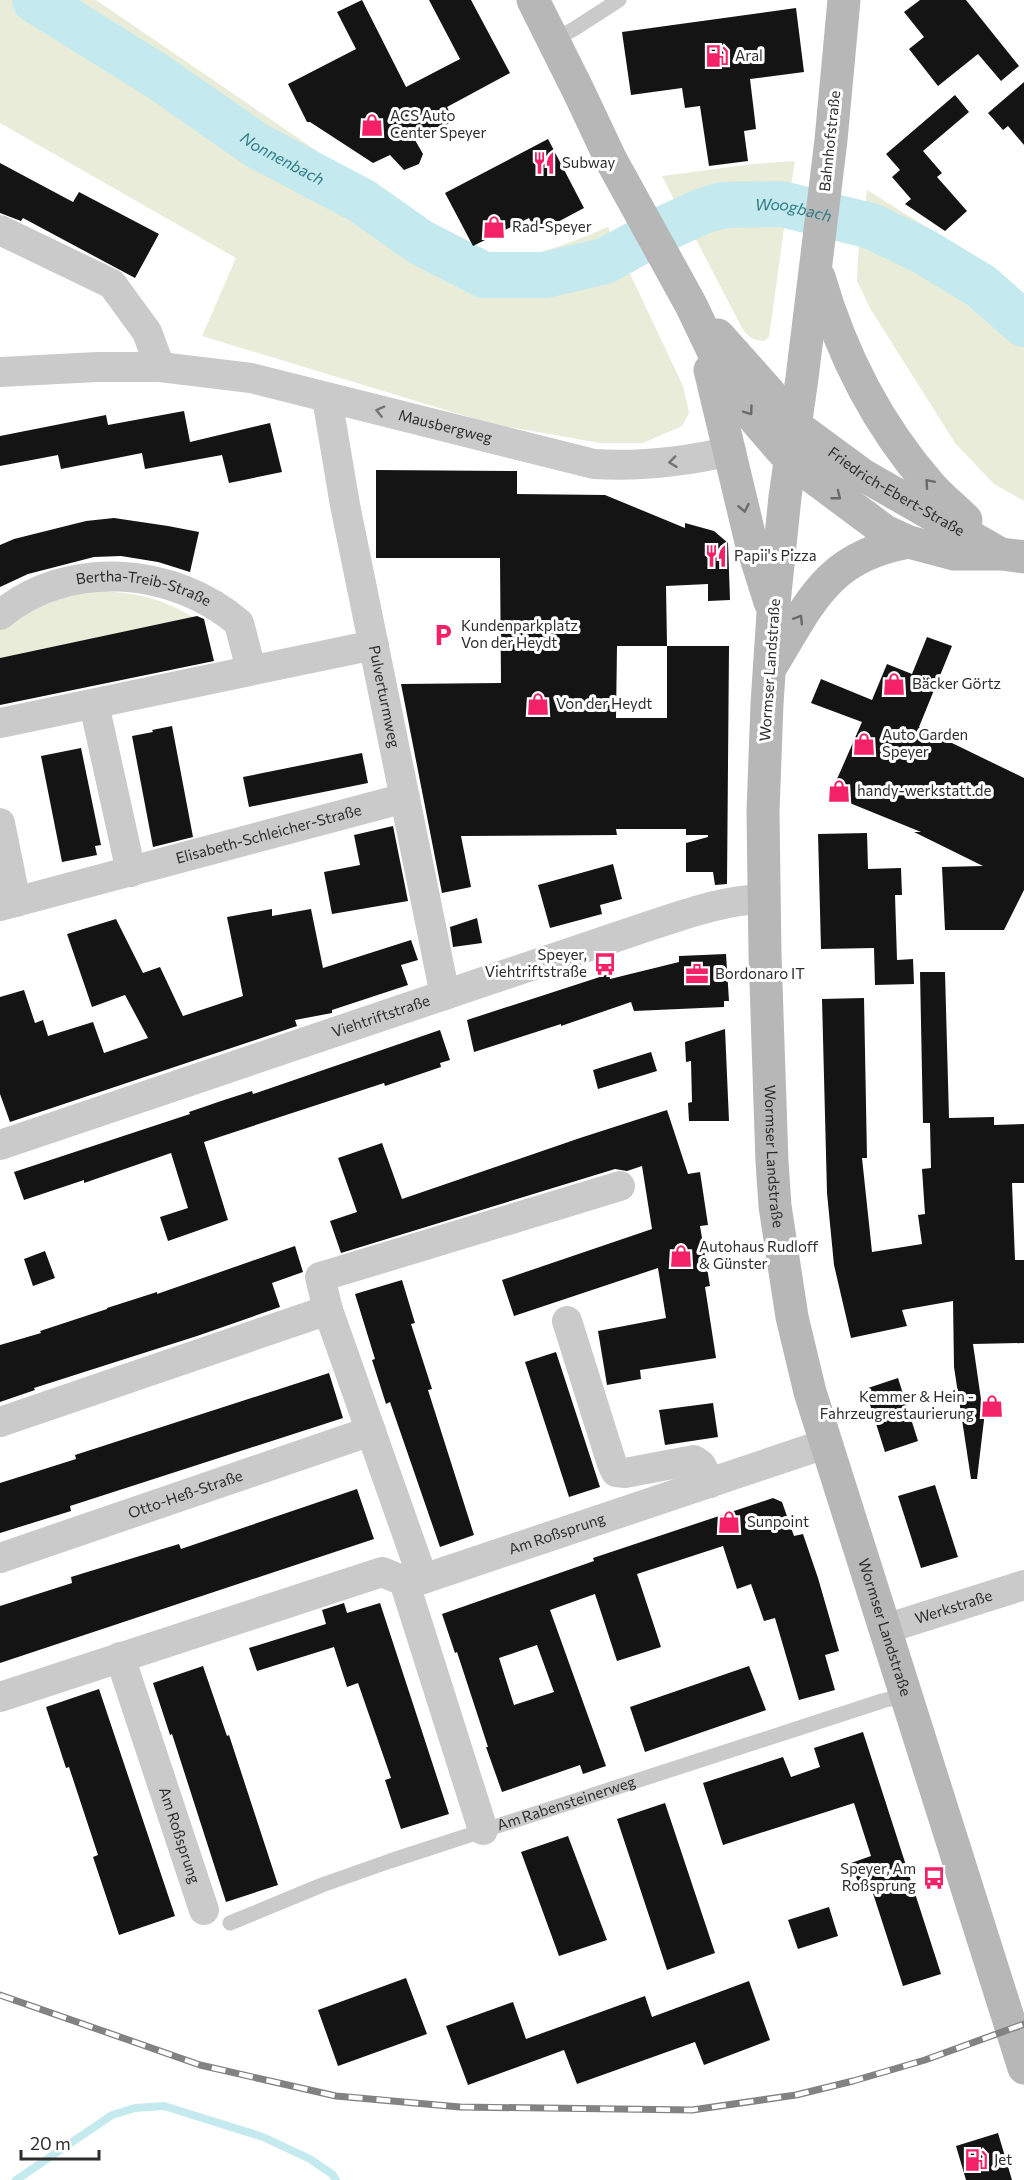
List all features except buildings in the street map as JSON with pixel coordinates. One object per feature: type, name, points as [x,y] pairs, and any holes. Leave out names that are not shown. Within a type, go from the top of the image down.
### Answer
[{"type":"main road","points":[[533,0],[611,160],[691,305],[722,370],[748,411],[790,461]]},
{"type":"main road","name":"Bahnhofstraße","points":[[795,425],[827,173],[844,0]]},
{"type":"main road","points":[[817,256],[828,310],[851,363],[888,430],[930,485],[1012,555]]},
{"type":"main road","points":[[691,305],[768,391],[795,425]]},
{"type":"main road","points":[[691,305],[718,399],[751,542],[773,613]]},
{"type":"main road","name":"Wormser Landstraße","points":[[795,425],[773,613],[763,812],[771,1151],[775,1206],[792,1317],[825,1444],[1024,2068]]},
{"type":"main road","name":"Friedrich-Ebert-Straße","points":[[795,425],[863,475],[1012,555]]},
{"type":"main road","name":"Friedrich-Ebert-Straße","points":[[790,461],[878,526],[909,542],[954,554],[1012,555]]},
{"type":"main road","points":[[769,669],[814,595],[839,569],[860,556],[890,545],[909,542]]},
{"type":"street","points":[[0,230],[112,284],[147,332],[160,367]]},
{"type":"street","name":"Mausbergweg","points":[[0,372],[160,367],[251,378],[594,464],[634,466],[678,462],[731,451]]},
{"type":"street","name":"Pulverturmweg","points":[[327,398],[345,505],[446,995]]},
{"type":"street","name":"Bertha-Treib-Straße","points":[[0,615],[23,599],[73,580],[119,576],[158,581],[200,597],[239,623],[251,670]]},
{"type":"street","points":[[0,723],[374,645]]},
{"type":"street","points":[[94,704],[131,872]]},
{"type":"street","name":"Elisabeth-Schleicher-Straße","points":[[0,823],[8,904],[405,798]]},
{"type":"street","name":"Viehtriftstraße","points":[[0,1145],[713,906],[764,899]]},
{"type":"street","points":[[483,1830],[371,1431],[328,1310],[320,1277],[620,1186]]},
{"type":"street","points":[[0,1422],[328,1310]]},
{"type":"street","points":[[567,1321],[616,1472],[625,1473],[694,1460],[702,1465],[710,1483]]},
{"type":"street","name":"Otto-Heß-Straße","points":[[0,1558],[371,1431]]},
{"type":"street","name":"Am Roßsprung","points":[[413,1580],[825,1444]]},
{"type":"street","points":[[0,1697],[382,1572],[413,1580]]},
{"type":"street","name":"Werkstraße","points":[[885,1629],[1024,1585]]},
{"type":"street","name":"Am Roßsprung","points":[[120,1657],[204,1910]]},
{"type":"lane","points":[[554,40],[619,0]]},
{"type":"lane","name":"Am Rabensteinerweg","points":[[230,1923],[322,1885],[483,1830],[906,1695]]},
{"type":"green space","points":[[0,0],[96,0],[453,244],[471,254],[489,258],[523,256],[578,240],[608,227],[683,386],[689,413],[682,426],[643,443],[600,443],[492,424],[202,336],[236,258],[0,123]]},
{"type":"green space","points":[[795,161],[790,192],[733,194],[678,207],[662,176],[753,164]]},
{"type":"green space","points":[[867,190],[1002,274],[1024,295],[1024,501],[994,484],[955,443],[870,308],[857,281]]},
{"type":"green space","points":[[769,212],[786,214],[769,337],[764,341],[751,338],[742,328],[690,228],[719,218]]},
{"type":"green space","points":[[94,591],[121,593],[157,600],[193,617],[0,658],[0,630],[5,625],[55,598]]},
{"type":"waterway","name":"Nonnenbach","points":[[35,0],[157,76],[256,145],[362,201],[420,242],[484,275],[545,275],[605,261],[661,230],[703,211],[723,205],[782,204],[871,226],[923,251],[981,286],[1024,324]]},
{"type":"waterway","points":[[16,2180],[112,2115],[135,2108],[164,2106],[263,2137],[310,2159],[332,2174],[336,2180]]},
{"type":"railway","points":[[0,1995],[200,2065],[336,2096],[460,2107],[692,2110],[796,2095],[925,2060],[1024,2024]]},
{"type":"place","name":"Aral","points":[[717,56]]},
{"type":"place","name":"ACS Auto Center Speyer","points":[[372,125]]},
{"type":"place","name":"Subway","points":[[544,163]]},
{"type":"place","name":"Rad-Speyer","points":[[494,227]]},
{"type":"place","name":"Papii's Pizza","points":[[716,556]]},
{"type":"place","name":"Kundenparkplatz Von der Heydt","points":[[443,635]]},
{"type":"place","name":"Bäcker Görtz","points":[[894,684]]},
{"type":"place","name":"Von der Heydt","points":[[538,704]]},
{"type":"place","name":"Auto Garden Speyer","points":[[864,744]]},
{"type":"place","name":"handy-werkstatt.de","points":[[839,791]]},
{"type":"place","name":"Speyer, Viehtriftstraße","points":[[605,964]]},
{"type":"place","name":"Bordonaro IT","points":[[697,974]]},
{"type":"place","name":"Autohaus Rudloff & Günster","points":[[681,1256]]},
{"type":"place","name":"Kemmer & Hein - Fahrzeugrestaurierung","points":[[992,1406]]},
{"type":"place","name":"Sunpoint","points":[[729,1522]]},
{"type":"place","name":"Speyer, Am Roßsprung","points":[[934,1878]]},
{"type":"place","name":"Jet","points":[[976,2160]]},
{"type":"water label","name":"Woogbach","points":[[793,211]]}]
